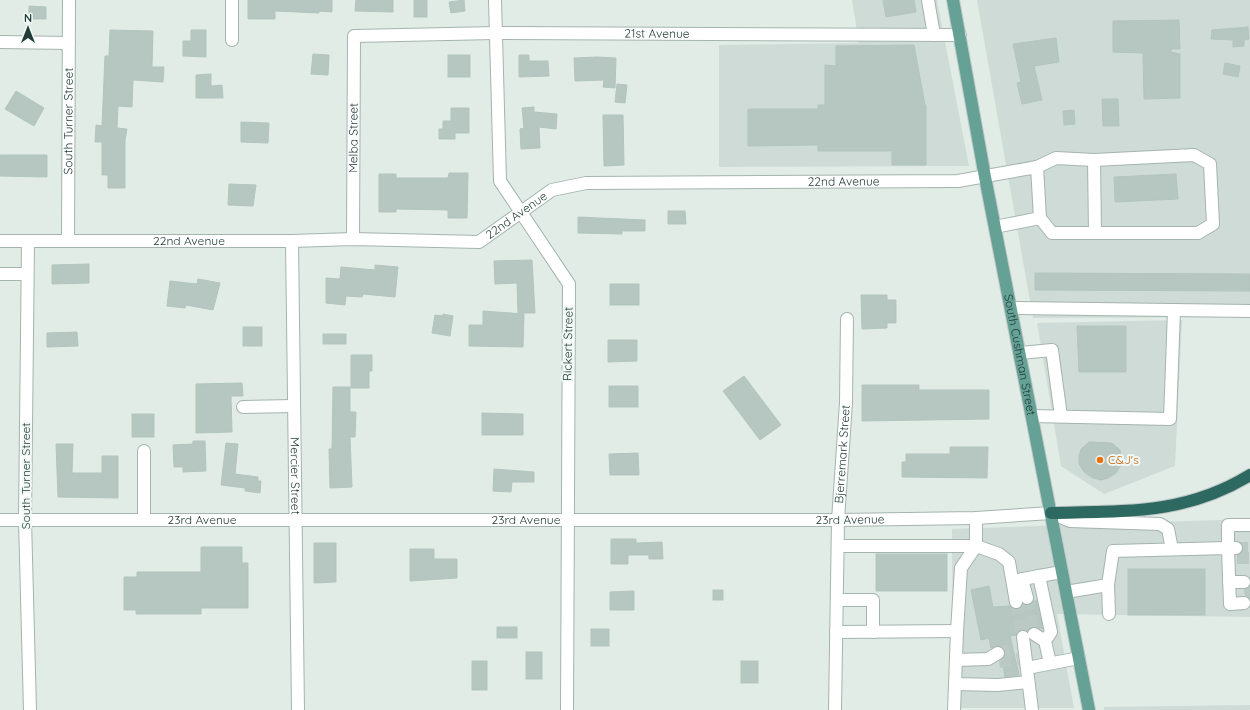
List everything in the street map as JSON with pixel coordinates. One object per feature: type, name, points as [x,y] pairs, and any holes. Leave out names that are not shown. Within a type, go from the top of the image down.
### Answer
[{"type":"highway","points":[[1051,513],[1142,510],[1176,506],[1204,498],[1232,486],[1250,475]]},
{"type":"main road","name":"South Cushman Street","points":[[953,0],[985,177],[1089,710]]},
{"type":"street","name":"South Turner Street","points":[[68,241],[69,0]]},
{"type":"street","points":[[232,0],[232,40]]},
{"type":"street","name":"Rickert Street","points":[[495,0],[500,181],[519,213],[569,284],[566,519],[567,710]]},
{"type":"street","points":[[928,0],[934,35]]},
{"type":"street","name":"21st Avenue","points":[[354,36],[495,33],[960,35]]},
{"type":"street","name":"Melba Street","points":[[353,239],[354,36]]},
{"type":"street","points":[[0,42],[69,43]]},
{"type":"street","name":"22nd Avenue","points":[[0,241],[292,241],[353,239],[479,242],[552,190],[586,183],[958,181],[1037,167],[1056,158],[1094,160],[1194,155],[1210,164],[1213,224],[1198,233],[1095,233]]},
{"type":"street","points":[[1037,167],[1040,218],[1052,233],[1095,233],[1094,160]]},
{"type":"street","points":[[995,227],[1040,218]]},
{"type":"street","name":"South Turner Street","points":[[28,241],[25,520],[30,710]]},
{"type":"street","name":"Mercier Street","points":[[292,241],[298,710]]},
{"type":"street","points":[[0,274],[27,274]]},
{"type":"street","points":[[1011,308],[1250,311]]},
{"type":"street","points":[[1032,416],[1170,419],[1174,310]]},
{"type":"street","name":"Bjerremark Street","points":[[835,710],[838,520],[846,403],[847,319]]},
{"type":"street","points":[[1020,354],[1052,350],[1061,416]]},
{"type":"street","points":[[243,406],[294,406]]},
{"type":"street","points":[[144,451],[144,520]]},
{"type":"street","points":[[1051,513],[1070,521],[1160,524],[1168,528],[1172,549]]},
{"type":"street","name":"23rd Avenue","points":[[0,520],[838,520],[976,518],[1051,513]]},
{"type":"street","points":[[954,710],[956,631],[961,568],[976,546],[976,518]]},
{"type":"street","points":[[1229,589],[1244,593],[1230,604],[1229,589],[1232,553],[1228,525],[1250,524]]},
{"type":"street","points":[[838,546],[976,546],[999,554],[1009,562],[1018,580],[1021,600]]},
{"type":"street","points":[[1109,614],[1108,585],[1113,551],[1172,549],[1232,553]]},
{"type":"street","points":[[1018,580],[1062,572]]},
{"type":"street","points":[[1024,651],[1045,641],[1051,632],[1039,576]]},
{"type":"street","points":[[1066,592],[1108,585]]},
{"type":"street","points":[[837,600],[872,600],[873,632]]},
{"type":"street","points":[[836,632],[956,631]]},
{"type":"street","points":[[1045,641],[1050,664]]},
{"type":"street","points":[[1024,651],[1050,664],[1079,658]]},
{"type":"street","points":[[1024,651],[1032,710]]},
{"type":"street","points":[[956,660],[995,658]]},
{"type":"street","points":[[955,684],[1028,682]]},
{"type":"shaded area","points":[[852,0],[937,0],[969,166],[719,167],[719,45],[859,43]]},
{"type":"shaded area","points":[[977,0],[1250,0],[1250,317],[1033,318]]},
{"type":"shaded area","points":[[1182,320],[1175,466],[1104,494],[1061,466],[1037,323]]},
{"type":"shaded area","points":[[1250,519],[1250,617],[1057,614],[1074,708],[953,708],[952,529]]},
{"type":"shaded area","points":[[1250,705],[1250,710],[1104,710],[1104,707]]},
{"type":"building","points":[[248,0],[332,0],[332,12],[319,11],[319,13],[275,11],[275,19],[248,19]]},
{"type":"building","points":[[356,0],[393,0],[393,12],[355,11]]},
{"type":"building","points":[[414,0],[427,0],[427,17],[414,17]]},
{"type":"building","points":[[464,0],[465,11],[451,13],[449,2]]},
{"type":"building","points":[[883,0],[914,0],[916,12],[886,17]]},
{"type":"building","points":[[29,6],[46,7],[46,19],[29,19]]},
{"type":"building","points":[[1179,20],[1180,49],[1171,49],[1171,52],[1180,54],[1180,98],[1144,99],[1143,53],[1113,52],[1113,21]]},
{"type":"building","points":[[1248,27],[1249,39],[1244,40],[1244,46],[1233,47],[1233,40],[1211,39],[1212,30]]},
{"type":"building","points":[[110,30],[153,31],[152,67],[164,67],[163,82],[133,80],[132,107],[118,106],[117,128],[127,129],[125,140],[125,188],[108,188],[108,175],[102,175],[102,142],[95,142],[96,125],[102,126],[105,56],[109,56]]},
{"type":"building","points":[[191,30],[206,30],[206,57],[183,56],[183,41],[191,41]]},
{"type":"building","points":[[1056,38],[1059,62],[1034,66],[1042,100],[1022,104],[1017,83],[1021,82],[1013,44]]},
{"type":"building","points":[[914,45],[926,105],[926,165],[892,165],[892,151],[818,151],[818,145],[748,146],[748,109],[818,109],[818,105],[825,105],[825,65],[836,66],[836,46]]},
{"type":"building","points":[[313,54],[329,55],[328,75],[311,74]]},
{"type":"building","points":[[448,55],[470,55],[470,77],[448,77]]},
{"type":"building","points":[[519,55],[529,55],[529,61],[548,61],[549,76],[519,77]]},
{"type":"building","points":[[574,58],[616,58],[615,88],[603,87],[604,80],[575,81]]},
{"type":"building","points":[[1225,63],[1240,66],[1238,77],[1223,74]]},
{"type":"building","points":[[211,74],[211,86],[222,85],[223,98],[196,98],[196,75]]},
{"type":"building","points":[[617,84],[627,85],[625,103],[615,102]]},
{"type":"building","points":[[16,91],[44,108],[34,126],[5,109]]},
{"type":"building","points":[[1102,99],[1118,99],[1119,126],[1103,126]]},
{"type":"building","points":[[534,107],[534,112],[557,114],[556,129],[539,127],[540,148],[521,149],[520,129],[524,128],[522,108]]},
{"type":"building","points":[[451,108],[469,108],[469,133],[455,133],[455,139],[439,139],[439,129],[443,129],[443,121],[451,121]]},
{"type":"building","points":[[1074,110],[1075,124],[1064,125],[1063,111]]},
{"type":"building","points":[[603,115],[623,115],[624,165],[604,166]]},
{"type":"building","points":[[241,122],[269,123],[268,143],[241,142]]},
{"type":"building","points":[[0,155],[47,155],[47,177],[0,176]]},
{"type":"building","points":[[449,173],[468,173],[467,218],[448,218],[448,210],[396,209],[396,212],[379,212],[379,174],[396,174],[396,178],[448,178]]},
{"type":"building","points":[[1176,174],[1178,199],[1115,202],[1114,177]]},
{"type":"building","points":[[229,184],[256,185],[253,206],[228,205]]},
{"type":"building","points":[[668,211],[685,211],[686,224],[668,224]]},
{"type":"building","points":[[578,217],[645,220],[645,231],[622,231],[622,234],[578,233]]},
{"type":"building","points":[[532,260],[535,313],[518,313],[517,283],[495,284],[494,261]]},
{"type":"building","points":[[89,264],[89,283],[52,284],[52,265]]},
{"type":"building","points":[[375,265],[398,267],[395,297],[363,294],[362,297],[346,296],[345,305],[326,303],[326,278],[340,279],[341,267],[375,270]]},
{"type":"building","points":[[1035,273],[1250,274],[1250,291],[1035,290]]},
{"type":"building","points":[[198,279],[220,283],[213,310],[186,305],[185,308],[167,306],[170,281],[197,284]]},
{"type":"building","points":[[610,284],[639,284],[639,305],[610,305]]},
{"type":"building","points":[[861,295],[887,295],[887,300],[896,300],[896,323],[887,323],[887,328],[862,329]]},
{"type":"building","points":[[483,311],[524,314],[523,347],[469,346],[469,325],[483,325]]},
{"type":"building","points":[[443,314],[453,316],[450,336],[432,333],[435,315],[443,316]]},
{"type":"building","points":[[1077,326],[1126,326],[1126,372],[1079,372]]},
{"type":"building","points":[[243,327],[262,327],[262,346],[243,346]]},
{"type":"building","points":[[77,332],[78,346],[47,347],[47,333]]},
{"type":"building","points":[[323,334],[346,334],[346,344],[323,344]]},
{"type":"building","points":[[608,340],[637,340],[637,361],[608,362]]},
{"type":"building","points":[[351,355],[372,355],[372,371],[369,371],[369,388],[351,388]]},
{"type":"building","points":[[744,376],[781,425],[760,440],[723,391]]},
{"type":"building","points":[[242,383],[243,396],[231,396],[232,432],[196,433],[196,384]]},
{"type":"building","points":[[862,385],[919,385],[919,390],[989,390],[989,419],[862,421]]},
{"type":"building","points":[[609,386],[638,386],[638,407],[609,407]]},
{"type":"building","points":[[333,387],[350,387],[350,412],[356,412],[355,437],[350,437],[352,487],[330,488],[329,449],[332,449]]},
{"type":"building","points":[[482,413],[523,414],[523,435],[482,435]]},
{"type":"building","points":[[132,414],[154,414],[154,437],[132,437]]},
{"type":"building","points":[[193,441],[205,441],[206,471],[183,472],[183,467],[174,467],[173,445],[193,444]]},
{"type":"building","name":"C&J's","points":[[1089,442],[1112,443],[1120,450],[1122,463],[1116,473],[1101,480],[1093,478],[1084,472],[1079,464],[1079,456],[1081,449]]},
{"type":"building","points":[[226,443],[238,444],[235,474],[258,477],[258,481],[261,481],[260,493],[245,491],[245,488],[221,485]]},
{"type":"building","points":[[56,444],[73,444],[72,473],[102,473],[102,456],[118,456],[118,498],[58,497]]},
{"type":"building","points":[[950,447],[988,447],[987,478],[902,477],[902,462],[906,462],[906,454],[950,454]]},
{"type":"building","points":[[638,453],[639,475],[610,475],[609,454]]},
{"type":"building","points":[[494,469],[534,472],[534,482],[512,482],[511,492],[493,491]]},
{"type":"building","points":[[611,539],[636,539],[636,543],[662,542],[663,559],[649,559],[649,555],[628,555],[628,564],[611,564]]},
{"type":"building","points":[[314,543],[336,543],[336,582],[314,583]]},
{"type":"building","points":[[201,547],[242,547],[242,563],[248,563],[248,608],[201,608],[201,614],[136,614],[136,610],[124,610],[124,577],[137,577],[137,572],[201,572]]},
{"type":"building","points":[[410,549],[434,549],[434,559],[457,559],[457,578],[410,581]]},
{"type":"building","points":[[876,554],[947,554],[947,591],[876,591]]},
{"type":"building","points":[[1128,569],[1205,569],[1205,615],[1128,615]]},
{"type":"building","points":[[989,586],[993,607],[1010,606],[1017,609],[1023,604],[1029,605],[1036,600],[1043,629],[1034,627],[1027,631],[1022,630],[1016,635],[1010,636],[1019,675],[1005,677],[1002,660],[1005,656],[1004,649],[998,646],[991,648],[989,638],[981,640],[971,590]]},
{"type":"building","points":[[713,590],[723,590],[723,600],[713,600]]},
{"type":"building","points":[[634,591],[634,610],[610,610],[610,592]]},
{"type":"building","points":[[497,627],[517,627],[517,638],[497,638]]},
{"type":"building","points":[[591,629],[609,629],[609,646],[591,646]]},
{"type":"building","points":[[526,652],[542,652],[542,679],[526,679]]},
{"type":"building","points":[[472,661],[487,661],[487,690],[472,690]]},
{"type":"building","points":[[741,661],[758,661],[758,683],[741,683]]},
{"type":"tunnel","points":[[1236,548],[1250,548]]},
{"type":"tunnel","points":[[1237,558],[1250,558]]},
{"type":"tunnel","points":[[1244,588],[1250,588]]},
{"type":"tunnel","points":[[1245,597],[1250,597]]},
{"type":"tunnel","points":[[1027,598],[1034,634]]},
{"type":"tunnel","points":[[1016,602],[1023,637]]},
{"type":"tunnel","points":[[998,653],[1015,649]]},
{"type":"tunnel","points":[[999,662],[1018,659]]},
{"type":"place","name":"C&J's","points":[[1100,460]]}]
